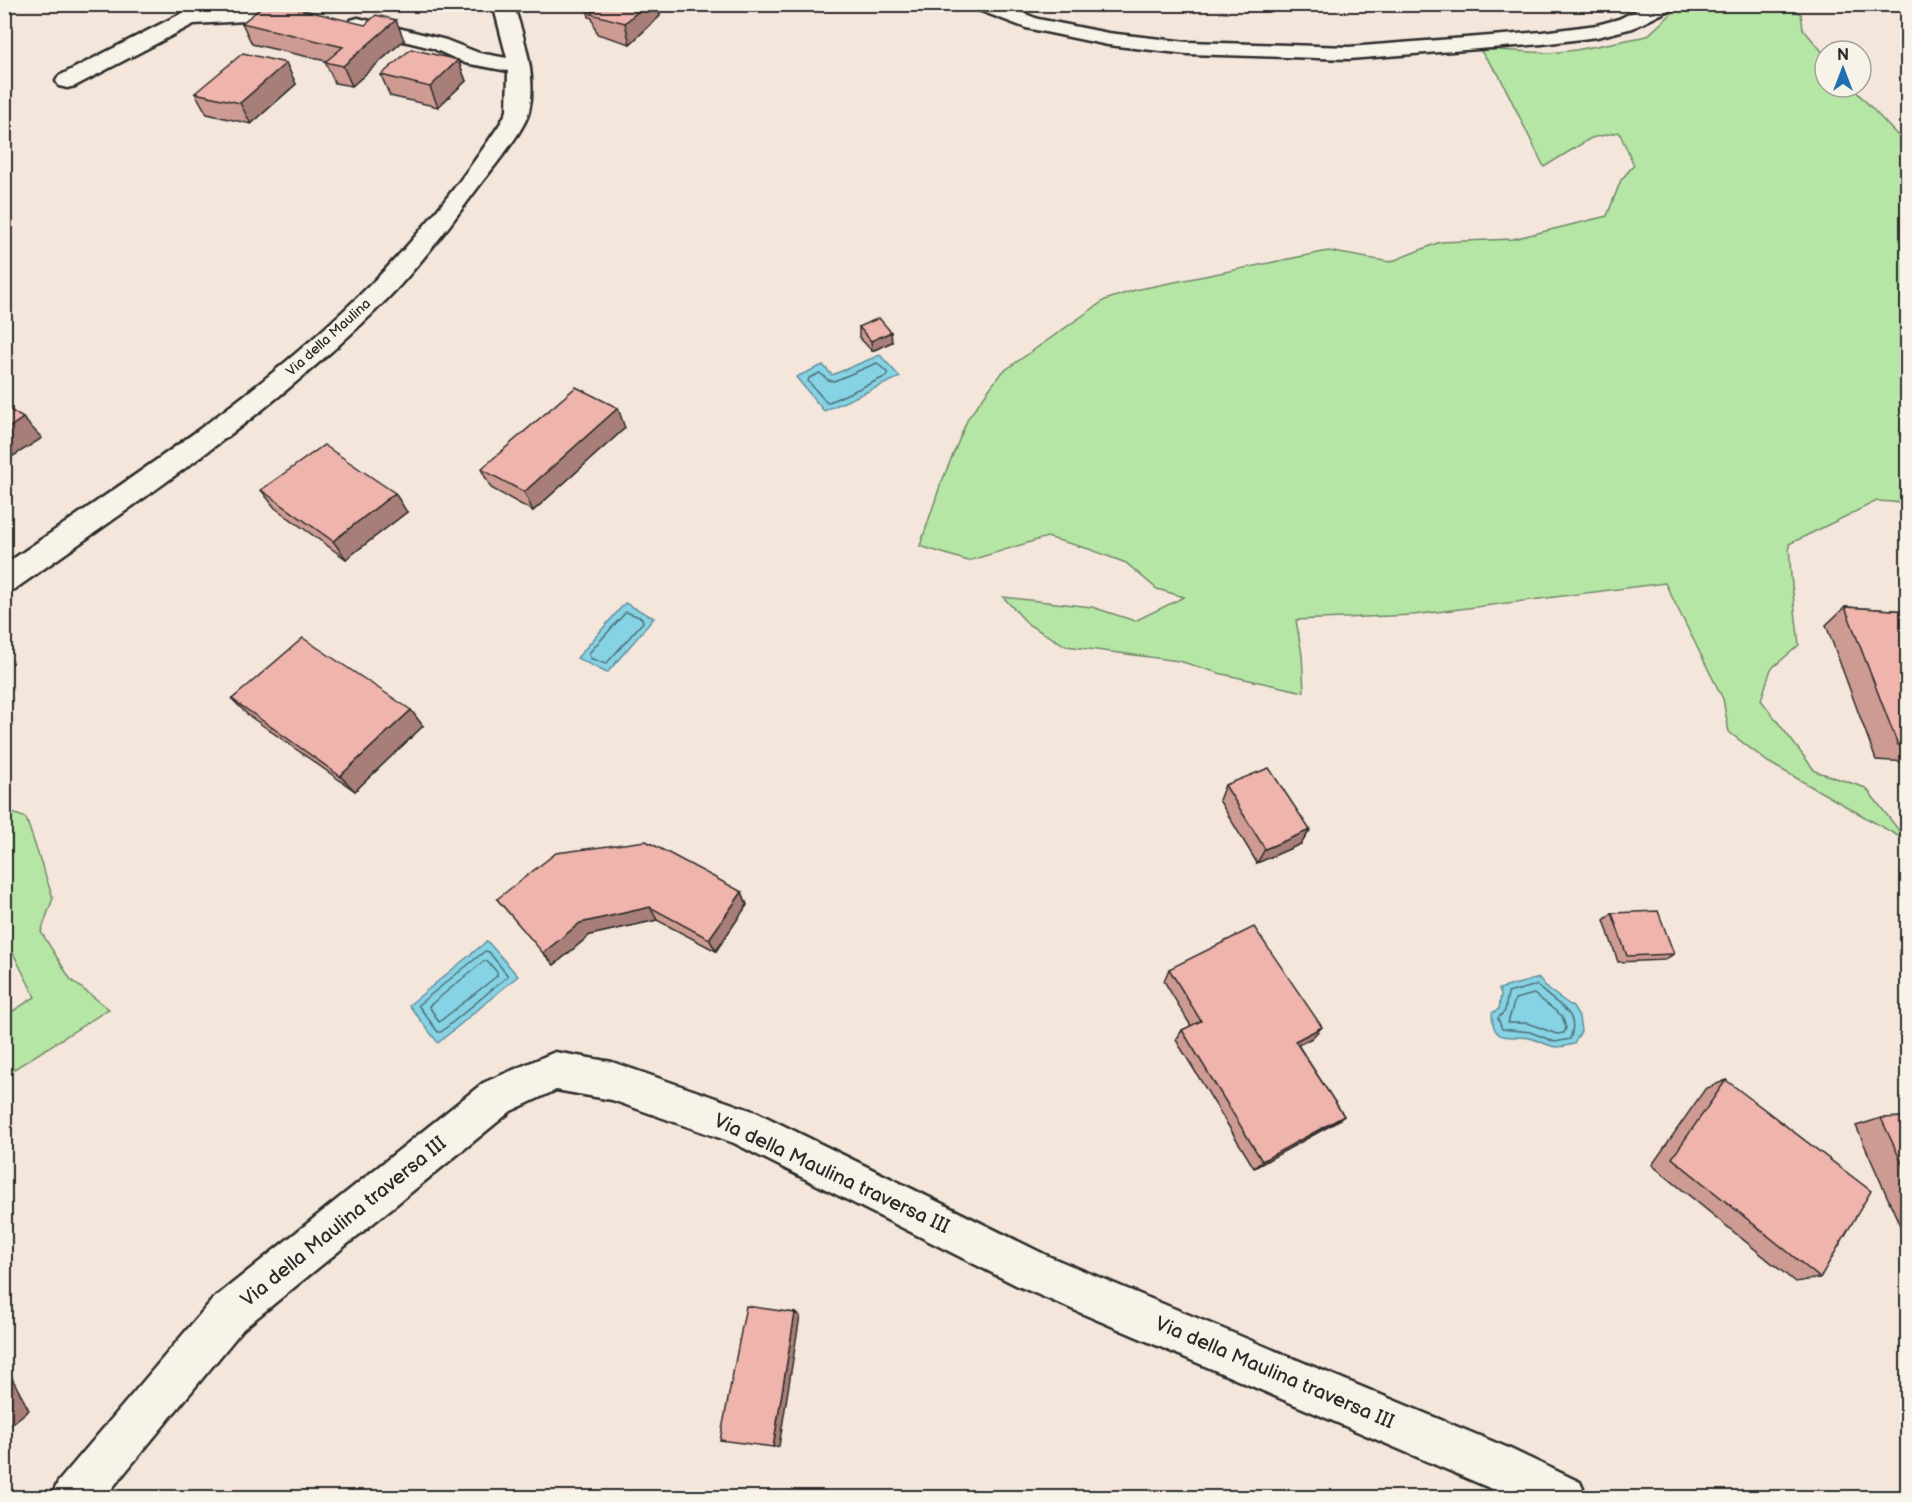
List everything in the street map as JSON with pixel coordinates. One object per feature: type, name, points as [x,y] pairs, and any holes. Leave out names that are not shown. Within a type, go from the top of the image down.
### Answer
[{"type":"street","points":[[67,81],[216,4]]},
{"type":"street","name":"Via della Maulina","points":[[4,581],[258,399],[331,338],[409,260],[456,204],[518,111],[520,67],[516,40],[503,4]]},
{"type":"street","points":[[980,4],[1034,24],[1107,39],[1187,48],[1349,53],[1542,38],[1597,31],[1626,24],[1666,4]]},
{"type":"street","points":[[189,18],[246,15],[313,21]]},
{"type":"street","points":[[335,22],[357,24],[439,44],[473,58],[520,67]]},
{"type":"street","name":"Via della Maulina traversa III","points":[[74,1497],[228,1314],[497,1097],[555,1071],[612,1081],[742,1126],[1032,1271],[1509,1471],[1564,1497]]},
{"type":"green space","points":[[1681,5],[1786,5],[1801,14],[1803,29],[1813,41],[1813,99],[1863,99],[1899,137],[1907,137],[1907,503],[1877,501],[1789,544],[1799,645],[1771,669],[1761,700],[1815,771],[1866,788],[1907,841],[1768,762],[1729,732],[1723,699],[1665,583],[1413,615],[1296,620],[1302,655],[1304,692],[1222,674],[1179,661],[1066,646],[1029,625],[1003,597],[1092,607],[1135,621],[1184,597],[1157,589],[1126,563],[1047,537],[968,561],[920,546],[940,486],[968,418],[1001,373],[1105,300],[1135,290],[1328,251],[1390,262],[1440,242],[1513,239],[1607,216],[1621,180],[1634,165],[1619,132],[1591,138],[1544,167],[1499,75],[1479,49],[1549,53],[1647,36]]},
{"type":"green space","points":[[5,810],[26,818],[53,898],[41,932],[71,980],[109,1009],[5,1075],[5,1016],[35,997],[13,953],[5,958]]},
{"type":"water","points":[[880,355],[900,377],[824,411],[796,377],[823,365],[832,375]]},
{"type":"water","points":[[625,603],[654,618],[607,673],[577,658]]},
{"type":"water","points":[[487,941],[518,976],[438,1043],[409,1005]]},
{"type":"water","points":[[1539,978],[1549,990],[1573,1007],[1579,1017],[1581,1031],[1574,1044],[1552,1046],[1525,1037],[1500,1035],[1496,1031],[1492,1013],[1499,1009],[1501,994],[1499,989]]},
{"type":"building","points":[[266,4],[279,4],[365,25],[376,15],[396,20],[343,66],[325,62],[343,47],[242,23]]},
{"type":"building","points":[[602,4],[646,4],[625,23],[591,14]]},
{"type":"building","points":[[411,49],[458,60],[430,87],[381,75]]},
{"type":"building","points":[[243,53],[286,63],[240,103],[195,93]]},
{"type":"building","points":[[879,318],[891,332],[871,341],[859,327]]},
{"type":"building","points":[[576,387],[618,408],[524,492],[481,469]]},
{"type":"building","points":[[4,406],[23,418],[4,431]]},
{"type":"building","points":[[324,445],[395,493],[333,541],[261,490]]},
{"type":"building","points":[[1845,607],[1908,611],[1908,746],[1898,745]]},
{"type":"building","points":[[303,638],[411,710],[340,776],[232,699]]},
{"type":"building","points":[[1269,768],[1310,830],[1265,849],[1225,785]]},
{"type":"building","points":[[646,841],[742,892],[709,939],[650,907],[580,923],[543,953],[497,899],[556,853]]},
{"type":"building","points":[[1658,911],[1674,954],[1627,956],[1612,913]]},
{"type":"building","points":[[1254,927],[1322,1027],[1295,1041],[1344,1116],[1262,1161],[1182,1030],[1201,1021],[1169,969]]},
{"type":"building","points":[[1726,1080],[1871,1191],[1820,1278],[1672,1158]]},
{"type":"building","points":[[1908,1117],[1908,1176],[1881,1118]]},
{"type":"building","points":[[746,1306],[795,1313],[773,1447],[720,1440]]}]
